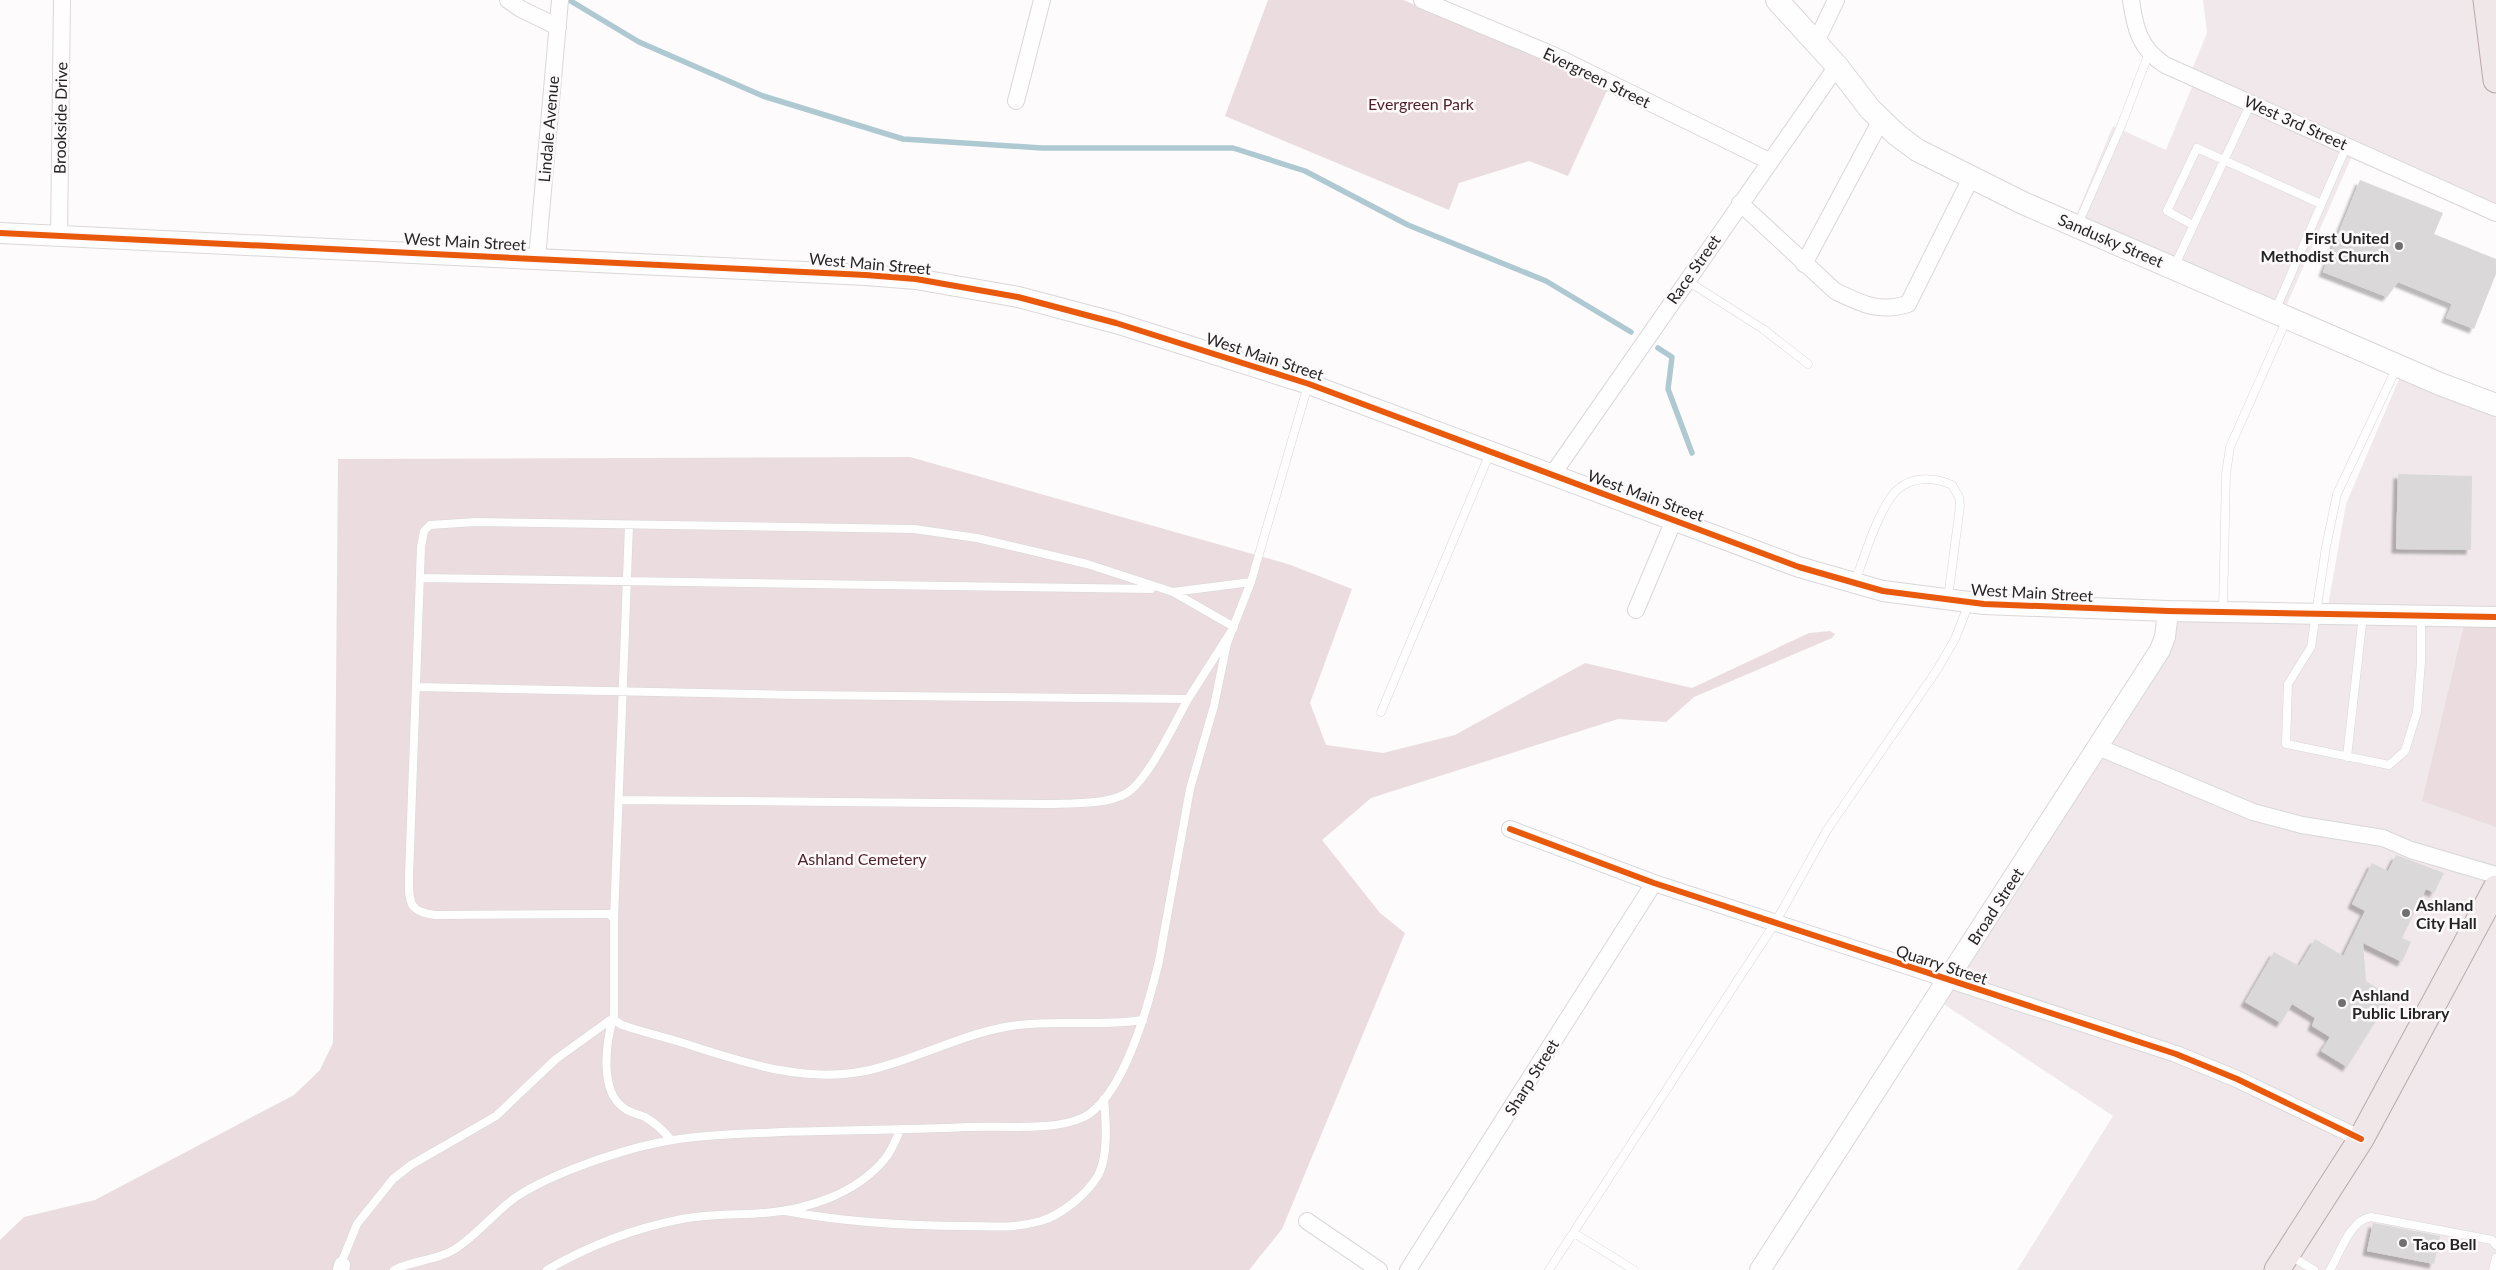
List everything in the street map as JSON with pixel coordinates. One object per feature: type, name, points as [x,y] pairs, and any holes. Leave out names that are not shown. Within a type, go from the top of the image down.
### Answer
[{"type":"main road","name":"Sandusky Street","points":[[1777,0],[1838,66],[1881,120],[1918,150],[1971,178],[2077,226],[2174,266],[2473,398],[2496,406]]},
{"type":"main road","points":[[2486,0],[2496,80]]},
{"type":"main road","points":[[2282,1262],[2361,1139],[2496,888]]},
{"type":"street","name":"Brookside Drive","points":[[59,235],[62,0]]},
{"type":"street","points":[[508,0],[521,10],[558,22]]},
{"type":"street","name":"Lindale Avenue","points":[[537,258],[560,0]]},
{"type":"street","points":[[1016,101],[1042,0]]},
{"type":"street","name":"Evergreen Street","points":[[1422,0],[1553,56],[1769,161]]},
{"type":"street","points":[[1816,42],[1836,0]]},
{"type":"street","name":"West 3rd Street","points":[[2131,0],[2139,39],[2150,53],[2165,65],[2496,213]]},
{"type":"street","name":"Race Street","points":[[1552,475],[1769,161],[1838,66]]},
{"type":"street","points":[[1804,264],[1881,120]]},
{"type":"street","points":[[1740,203],[1835,291],[1853,300],[1884,309],[1908,304],[1971,178]]},
{"type":"street","name":"West Main Street","points":[[0,233],[866,275],[969,287],[1018,297],[1116,323],[1309,384],[1799,567],[1854,584],[1968,603],[2027,607],[2168,612],[2496,618]]},
{"type":"street","points":[[1636,610],[1674,520]]},
{"type":"street","name":"Broad Street","points":[[1760,1270],[2160,650],[2165,637],[2168,612]]},
{"type":"street","points":[[2098,747],[2253,812],[2302,825],[2383,838],[2411,850],[2496,875]]},
{"type":"street","name":"Quarry Street","points":[[1510,829],[1654,883],[2176,1054],[2237,1079],[2361,1139]]},
{"type":"street","name":"Sharp Street","points":[[1408,1270],[1654,883]]},
{"type":"street","points":[[1306,1221],[1379,1270]]},
{"type":"lane","points":[[2077,226],[2121,126],[2150,53]]},
{"type":"lane","points":[[2174,266],[2251,103]]},
{"type":"lane","points":[[2223,612],[2226,474],[2230,447],[2282,314],[2321,204],[2347,145]]},
{"type":"lane","points":[[2193,225],[2167,211],[2197,148],[2321,204]]},
{"type":"lane","points":[[1686,280],[1762,329],[1808,364]]},
{"type":"lane","points":[[2398,365],[2337,494],[2326,547],[2311,647],[2288,684],[2286,744],[2389,765],[2405,751],[2417,712],[2421,662],[2421,616]]},
{"type":"lane","points":[[394,1270],[458,1248],[504,1206],[551,1178],[599,1160],[671,1140],[737,1134],[1052,1124],[1082,1117],[1104,1099],[1112,1090],[1143,1020],[1159,961],[1190,789],[1214,706],[1227,643],[1251,582],[1309,384]]},
{"type":"lane","points":[[1381,712],[1490,451]]},
{"type":"lane","points":[[1854,584],[1875,531],[1898,490],[1916,480],[1934,479],[1952,485],[1959,497],[1960,506],[1947,600]]},
{"type":"lane","points":[[614,919],[609,914],[435,915],[424,914],[413,907],[410,900],[409,876],[420,578],[422,536],[430,524],[475,522],[858,527],[934,531],[1087,564],[1161,590]]},
{"type":"lane","points":[[629,525],[614,919],[613,1018],[609,1032],[608,1078],[612,1094],[625,1109],[646,1118],[671,1140]]},
{"type":"lane","points":[[420,578],[1161,590],[1173,592],[1251,582]]},
{"type":"lane","points":[[1173,592],[1234,627]]},
{"type":"lane","points":[[1549,1270],[1775,923],[1827,830],[1937,670],[1955,639],[1968,603]]},
{"type":"lane","points":[[2348,756],[2363,615]]},
{"type":"lane","points":[[619,800],[1046,804],[1113,799],[1126,794],[1142,778],[1188,699],[1234,627]]},
{"type":"lane","points":[[416,687],[624,692],[1188,699]]},
{"type":"lane","points":[[613,1018],[622,1025],[734,1060],[801,1075],[822,1076],[858,1073],[895,1064],[962,1037],[1010,1026],[1051,1022],[1108,1024],[1143,1020]]},
{"type":"lane","points":[[339,1268],[357,1224],[394,1179],[411,1165],[496,1116],[556,1059],[613,1018]]},
{"type":"lane","points":[[785,1211],[837,1220],[931,1226],[1010,1228],[1044,1220],[1067,1207],[1085,1192],[1098,1176],[1106,1129],[1104,1099]]},
{"type":"lane","points":[[547,1270],[570,1257],[624,1236],[683,1219],[785,1211],[813,1204],[854,1186],[884,1160],[900,1130]]},
{"type":"lane","points":[[2330,1270],[2356,1224],[2364,1218],[2371,1217],[2492,1240],[2496,1245]]},
{"type":"lane","points":[[1574,1232],[1634,1270]]},
{"type":"lane","points":[[2494,1270],[2496,1258]]},
{"type":"lane","points":[[2282,1262],[2314,1270]]},
{"type":"shaded area","points":[[2203,0],[2496,0],[2496,214],[2352,156],[2280,320],[2071,228],[2113,126],[2166,150],[2192,87],[2186,84],[2207,33]]},
{"type":"shaded area","points":[[2402,372],[2496,413],[2496,1270],[2017,1270],[2113,1116],[1936,999],[2182,604],[2328,606],[2346,504]]},
{"type":"green space","name":"Evergreen Park","points":[[1268,0],[1403,0],[1609,86],[1568,176],[1529,161],[1459,183],[1449,210],[1225,116]]},
{"type":"green space","name":"Ashland Cemetery","points":[[910,457],[1288,564],[1352,589],[1310,703],[1326,745],[1383,753],[1455,735],[1585,663],[1692,688],[1809,633],[1830,631],[1835,634],[1832,638],[1694,697],[1666,722],[1618,719],[1371,798],[1322,840],[1380,913],[1405,933],[1282,1229],[1249,1270],[0,1270],[0,1240],[24,1217],[95,1200],[294,1095],[320,1070],[333,1043],[338,459]]},
{"type":"green space","points":[[2466,617],[2496,617],[2496,827],[2422,801]]},
{"type":"building","name":"First United Methodist Church","points":[[2360,180],[2443,213],[2434,234],[2496,259],[2496,274],[2474,329],[2446,318],[2452,304],[2398,282],[2387,297],[2323,272]]},
{"type":"building","points":[[2398,474],[2472,476],[2471,550],[2396,549]]},
{"type":"building","points":[[2396,855],[2444,873],[2434,893],[2426,889],[2402,938],[2411,942],[2402,962],[2363,943],[2366,981],[2391,997],[2347,1067],[2321,1051],[2330,1037],[2312,1026],[2315,1018],[2292,1004],[2281,1023],[2245,1002],[2274,952],[2299,966],[2315,939],[2343,956],[2365,911],[2352,904],[2372,863],[2388,871]]},
{"type":"building","name":"Taco Bell","points":[[2373,1223],[2440,1236],[2434,1264],[2367,1251]]},
{"type":"waterway","points":[[569,0],[639,42],[763,96],[903,139],[1042,148],[1233,148],[1305,171],[1408,225],[1546,281],[1631,332]]},
{"type":"waterway","points":[[1658,348],[1672,357],[1668,389],[1692,453]]},
{"type":"cycle path","points":[[0,233],[916,279],[1018,297],[1116,323],[1309,384],[1799,567],[1883,591],[1984,604],[2168,611],[2496,617]]},
{"type":"cycle path","points":[[1510,829],[1654,883],[2176,1054],[2237,1079],[2361,1139]]},
{"type":"place","name":"First United Methodist Church","points":[[2399,246]]},
{"type":"place","name":"Ashland City Hall","points":[[2406,913]]},
{"type":"place","name":"Ashland Public Library","points":[[2342,1003]]},
{"type":"place","name":"Taco Bell","points":[[2403,1243]]}]
